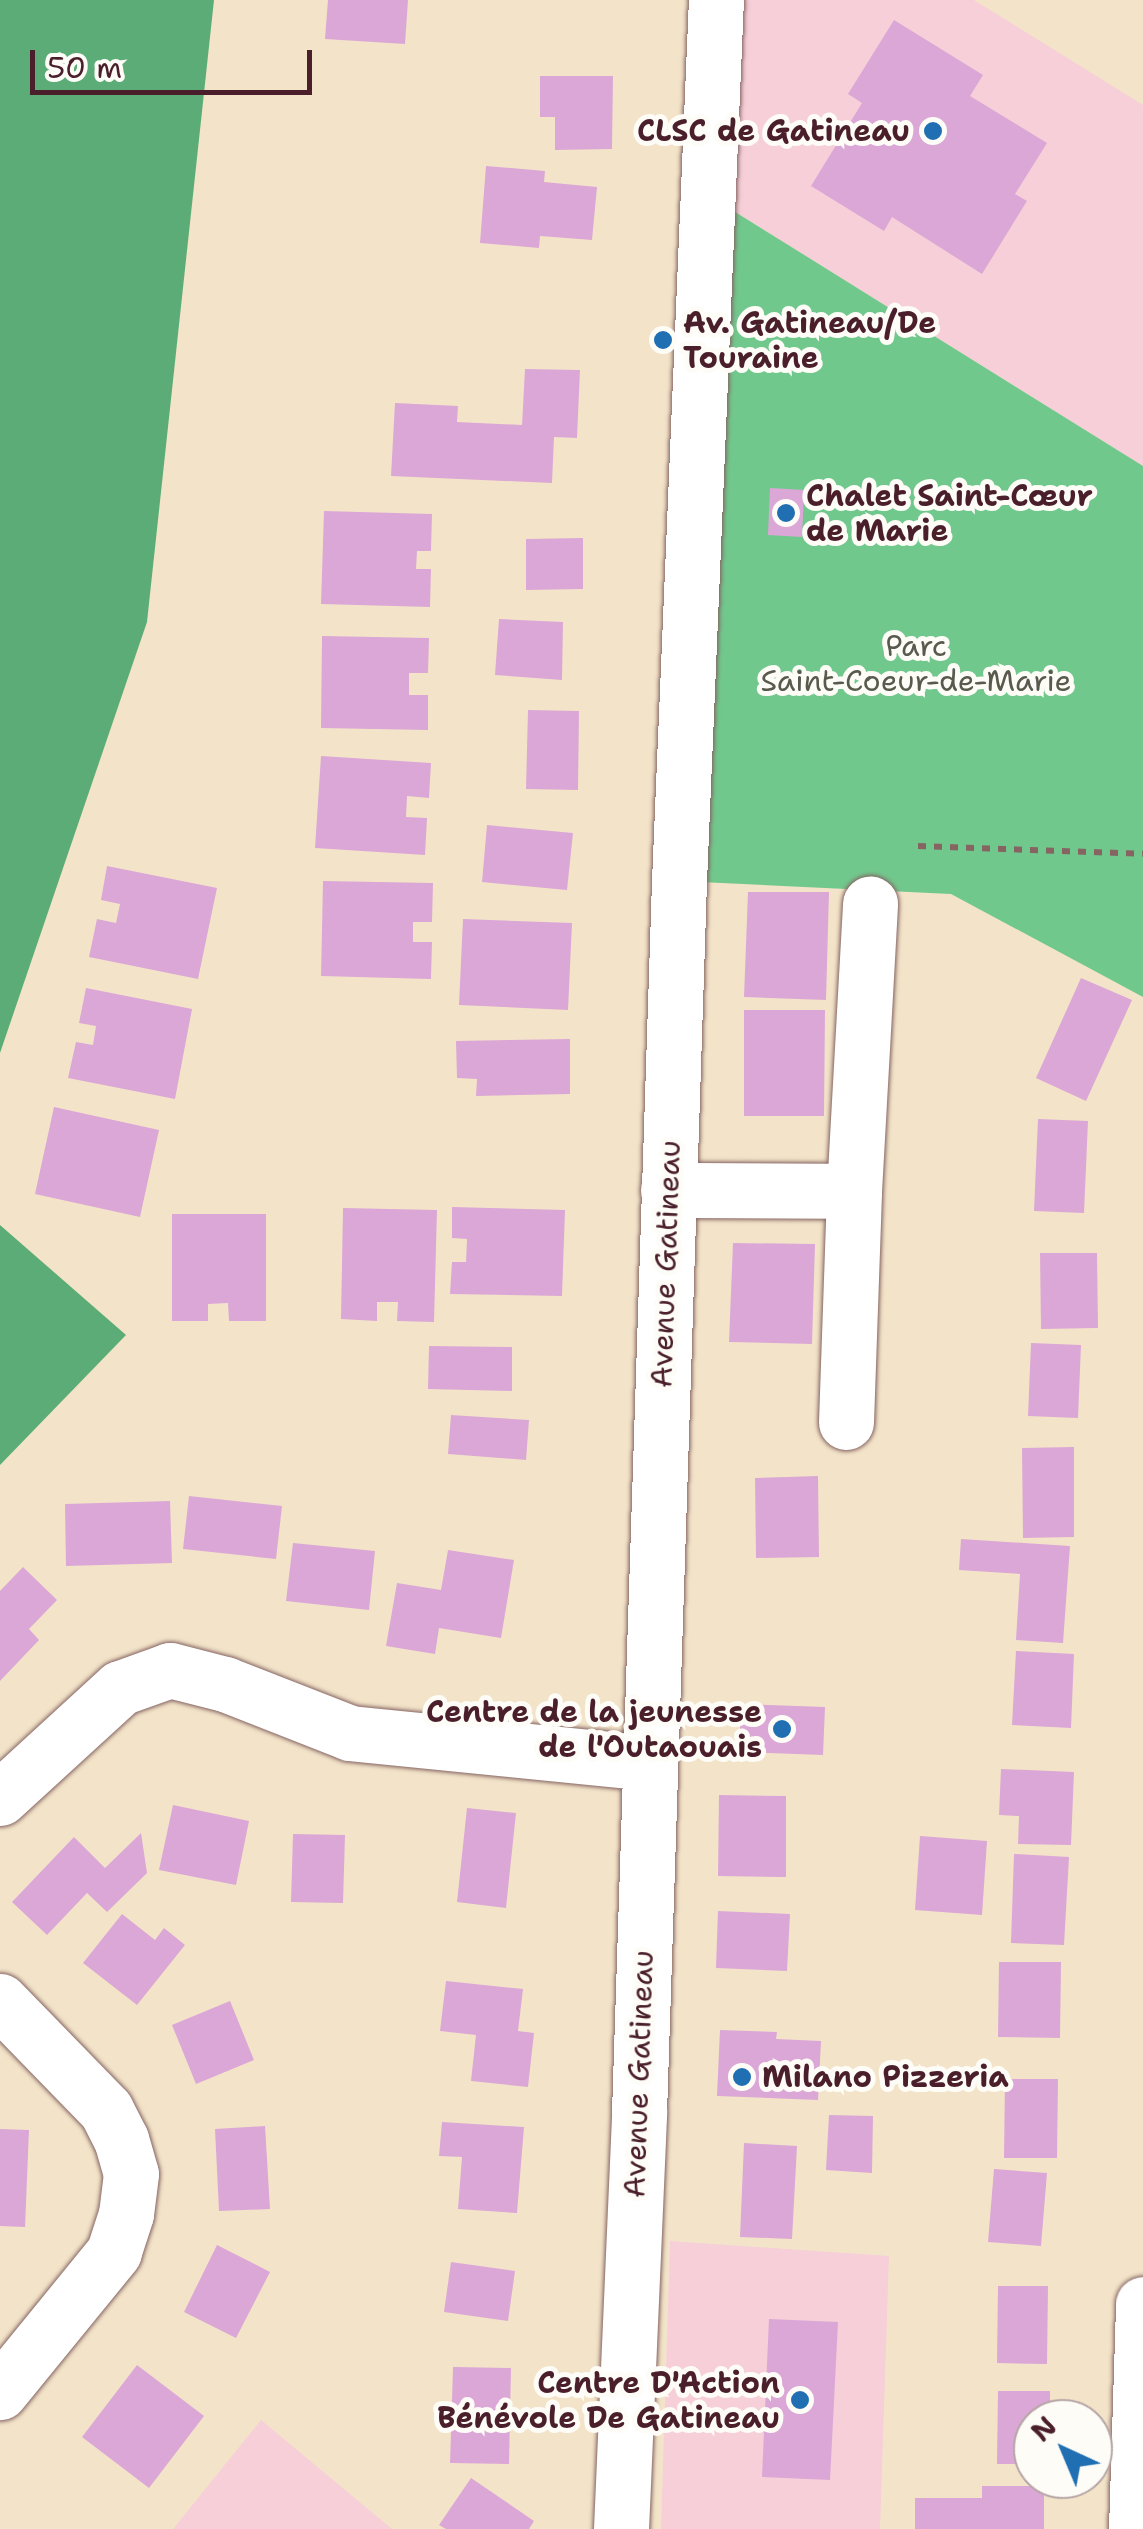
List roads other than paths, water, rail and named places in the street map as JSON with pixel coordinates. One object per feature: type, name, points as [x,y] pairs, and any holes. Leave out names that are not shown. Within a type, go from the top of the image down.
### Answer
[{"type":"street","name":"Avenue Gatineau","points":[[621,2529],[640,2114],[668,1190],[716,0]]},
{"type":"street","points":[[846,1422],[870,904]]},
{"type":"street","points":[[668,1190],[854,1191]]},
{"type":"street","points":[[0,1798],[120,1688],[170,1670],[225,1684],[316,1722],[384,1740],[648,1763]]},
{"type":"street","points":[[0,2000],[106,2110],[121,2138],[130,2174],[126,2214],[114,2252],[0,2392]]},
{"type":"street","points":[[1136,2529],[1143,2304]]},
{"type":"place","name":"CLSC de Gatineau","points":[[933,131]]},
{"type":"place","name":"Av. Gatineau/De Touraine","points":[[663,340]]},
{"type":"place","name":"Chalet Saint-Cœur de Marie","points":[[786,513]]},
{"type":"place","name":"Centre de la jeunesse de l'Outaouais","points":[[782,1729]]},
{"type":"place","name":"Milano Pizzeria","points":[[742,2077]]},
{"type":"place","name":"Centre D'Action Bénévole De Gatineau","points":[[800,2400]]},
{"type":"park label","name":"Parc Saint-Coeur-de-Marie","points":[[916,663]]}]
